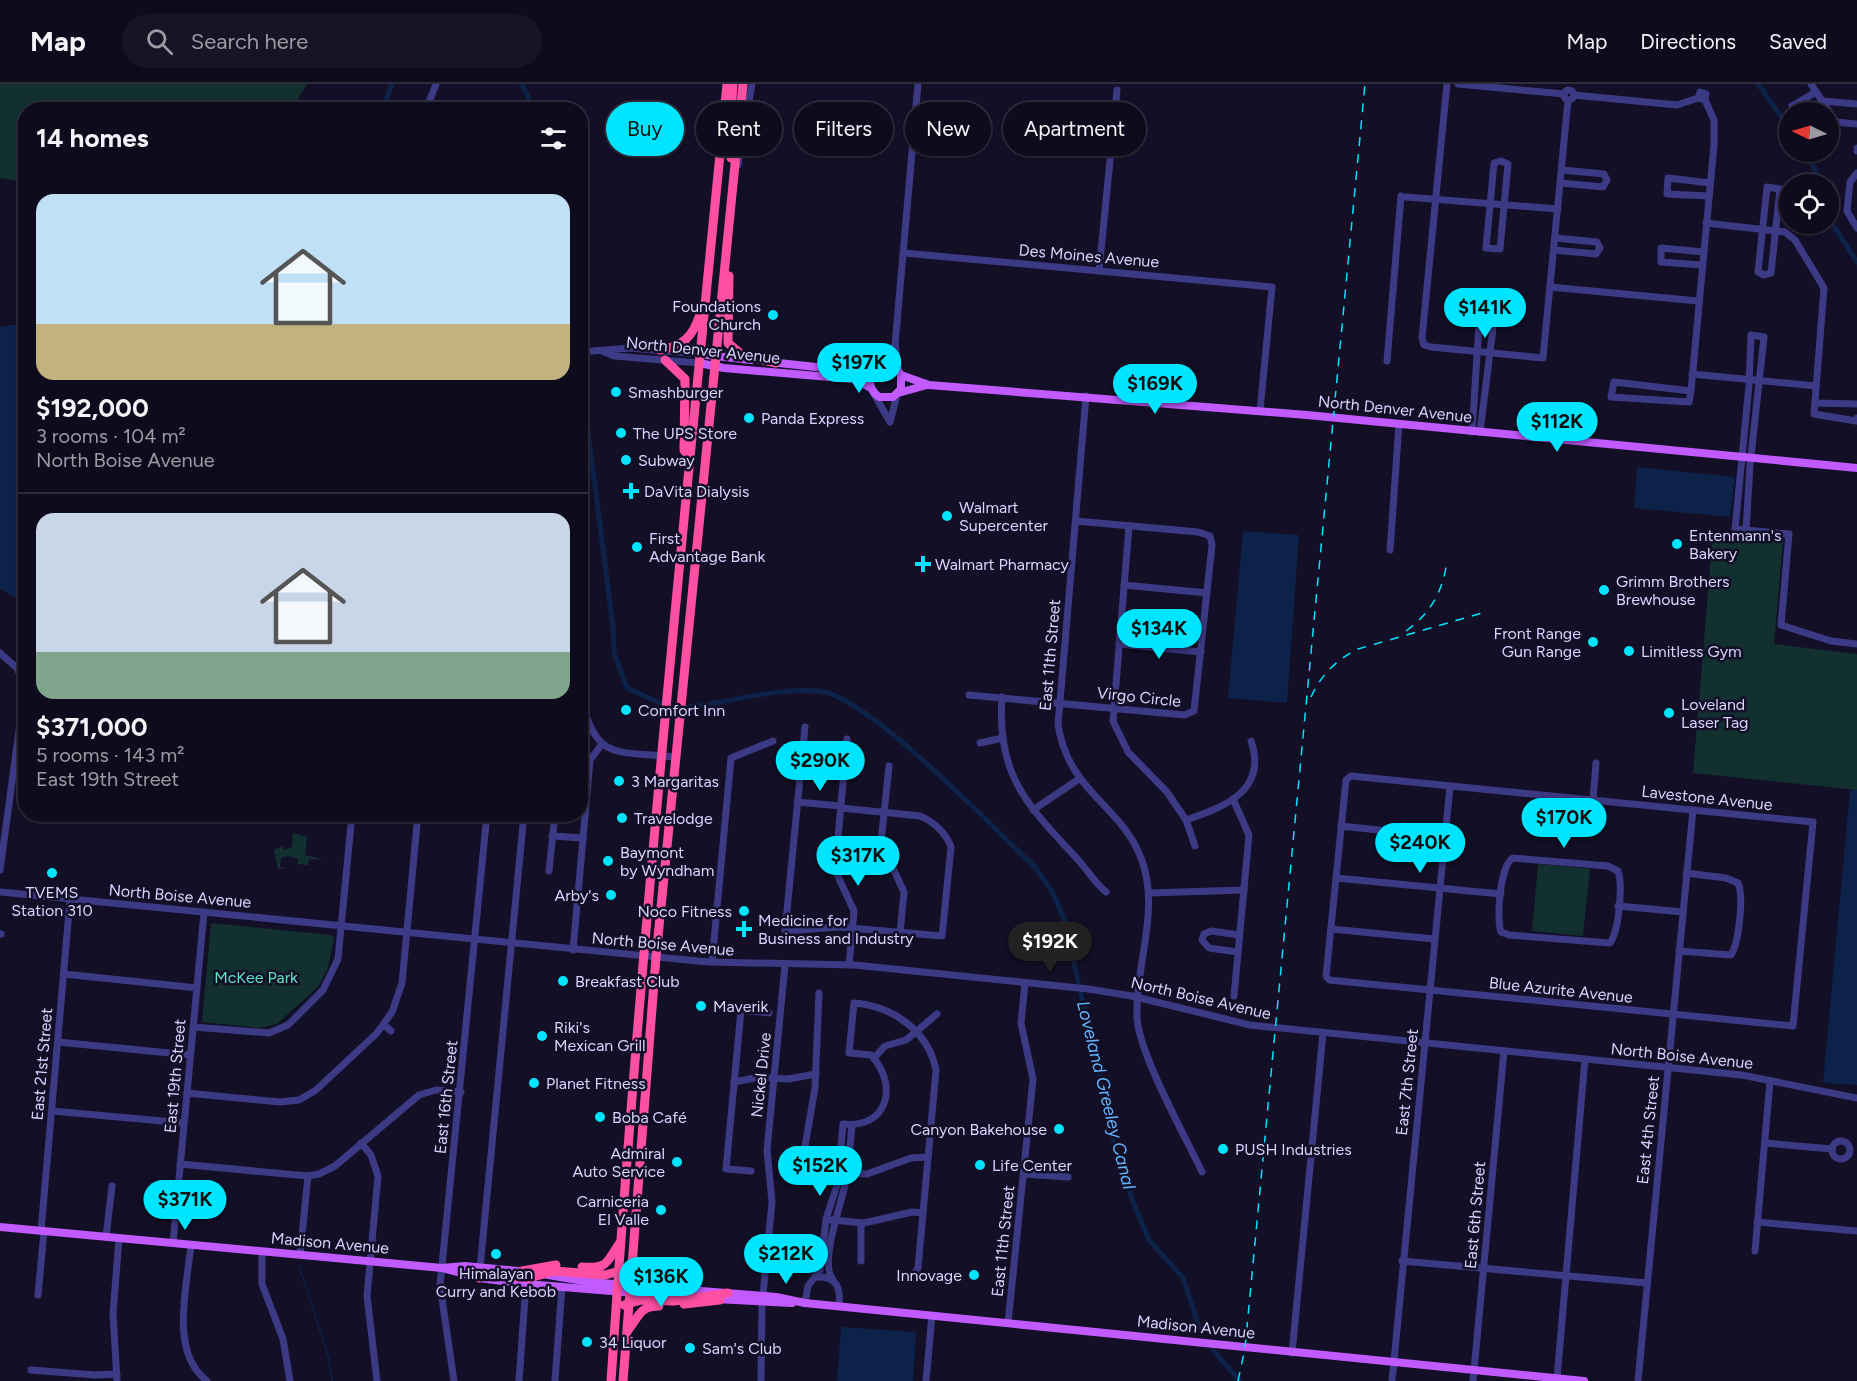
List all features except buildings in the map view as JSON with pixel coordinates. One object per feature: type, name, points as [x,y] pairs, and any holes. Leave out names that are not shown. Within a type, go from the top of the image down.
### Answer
[{"type":"highway","points":[[611,1381],[643,955],[689,456],[727,84]]},
{"type":"highway","points":[[733,84],[730,129],[733,185],[727,339],[733,349],[742,354],[776,363]]},
{"type":"highway","points":[[623,1381],[656,957],[743,84]]},
{"type":"highway","points":[[660,350],[679,346],[692,333],[703,303],[708,271]]},
{"type":"highway","points":[[665,360],[685,380],[684,450],[689,456]]},
{"type":"highway","points":[[633,1067],[639,1074],[642,1120]]},
{"type":"highway","points":[[522,1271],[556,1265],[603,1266],[611,1259],[621,1242]]},
{"type":"highway","points":[[479,1273],[529,1278],[558,1270],[599,1275],[618,1272],[631,1262]]},
{"type":"highway","points":[[631,1262],[639,1279],[664,1288]]},
{"type":"highway","points":[[616,1316],[622,1306],[628,1303],[646,1300],[669,1302],[728,1293]]},
{"type":"highway","points":[[626,1332],[638,1313],[645,1307],[703,1304],[720,1300]]},
{"type":"main road","name":"North Denver Avenue","points":[[699,358],[715,362],[853,379],[871,390]]},
{"type":"main road","name":"North Denver Avenue","points":[[715,362],[776,363],[834,369],[879,367]]},
{"type":"main road","points":[[891,366],[900,373],[903,385],[898,394],[884,399],[871,390],[870,379],[879,367],[891,366]]},
{"type":"main road","name":"North Denver Avenue","points":[[900,373],[929,385],[1260,411],[1857,468]]},
{"type":"main road","name":"North Denver Avenue","points":[[898,394],[929,385]]},
{"type":"main road","name":"Madison Avenue","points":[[0,1227],[442,1268],[479,1273],[526,1284],[617,1287]]},
{"type":"main road","name":"Madison Avenue","points":[[479,1273],[522,1271],[694,1298],[805,1302],[1537,1379],[1557,1378],[1584,1381]]},
{"type":"main road","name":"Madison Avenue","points":[[629,1289],[664,1288],[728,1293],[763,1299]]},
{"type":"street","points":[[429,102],[436,84]]},
{"type":"street","points":[[733,185],[752,84]]},
{"type":"street","points":[[900,373],[895,345],[919,98],[918,84]]},
{"type":"street","points":[[919,98],[923,84]]},
{"type":"street","points":[[1447,84],[1422,338],[1424,345],[1543,358],[1569,93]]},
{"type":"street","points":[[1458,84],[1677,105],[1701,97]]},
{"type":"street","points":[[1691,391],[1614,382],[1611,397],[1689,402],[1691,391],[1715,127],[1712,115],[1696,84]]},
{"type":"street","points":[[1811,84],[1836,122],[1857,124]]},
{"type":"street","points":[[1099,271],[1117,90]]},
{"type":"street","points":[[1799,102],[1816,92]]},
{"type":"street","points":[[1822,101],[1857,104]]},
{"type":"street","points":[[1501,161],[1508,164],[1504,205],[1500,249],[1486,248],[1494,163],[1501,161]]},
{"type":"street","points":[[1561,183],[1603,187],[1607,180],[1604,174],[1562,170]]},
{"type":"street","points":[[1857,173],[1850,182],[1847,211],[1857,228]]},
{"type":"street","points":[[1709,196],[1667,194],[1668,178],[1710,183]]},
{"type":"street","points":[[1767,187],[1780,189],[1771,273],[1764,275],[1758,272],[1763,229],[1767,187]]},
{"type":"street","points":[[1387,361],[1403,197],[1558,209]]},
{"type":"street","points":[[1706,223],[1775,230],[1790,234],[1824,288],[1814,414],[1856,421],[1857,418]]},
{"type":"street","points":[[1554,250],[1596,254],[1600,248],[1597,242],[1555,238]]},
{"type":"street","points":[[1702,265],[1662,262],[1661,248],[1704,252]]},
{"type":"street","name":"Des Moines Avenue","points":[[904,253],[1272,287],[1260,411]]},
{"type":"street","points":[[1551,287],[1698,301]]},
{"type":"street","points":[[1488,309],[1495,312],[1476,432],[1480,310],[1488,309]]},
{"type":"street","points":[[1746,530],[1764,337],[1750,336],[1749,378],[1735,529],[1789,534],[1781,625],[1831,640],[1857,644]]},
{"type":"street","points":[[879,367],[895,345]]},
{"type":"street","name":"North Denver Avenue","points":[[588,352],[619,348],[660,350],[699,358]]},
{"type":"street","name":"North Denver Avenue","points":[[602,351],[614,356],[665,360],[699,358]]},
{"type":"street","points":[[1692,374],[1816,386]]},
{"type":"street","points":[[871,390],[890,422],[898,394]]},
{"type":"street","name":"East 11th Street","points":[[1086,396],[1058,702],[1060,738],[1079,778],[1125,830],[1145,869],[1149,893],[1137,1016],[1142,1041],[1202,1172]]},
{"type":"street","points":[[1815,403],[1857,405]]},
{"type":"street","points":[[1390,550],[1399,424]]},
{"type":"street","name":"Virgo Circle","points":[[969,695],[1112,709],[1192,714],[1196,705],[1212,545],[1210,536],[1198,532],[1076,521]]},
{"type":"street","points":[[1130,526],[1112,709],[1113,721],[1121,742],[1167,792],[1186,820],[1195,846]]},
{"type":"street","points":[[1124,585],[1207,592]]},
{"type":"street","points":[[1119,644],[1201,652]]},
{"type":"street","points":[[0,653],[18,670]]},
{"type":"street","points":[[1002,698],[1003,738],[1013,775],[1033,810],[1048,830],[1080,862],[1091,879],[1106,892]]},
{"type":"street","points":[[588,724],[602,744],[614,752],[675,757]]},
{"type":"street","points":[[797,802],[920,816],[948,838],[951,847],[942,936],[852,928],[785,931],[797,802],[804,727]]},
{"type":"street","points":[[0,870],[18,732]]},
{"type":"street","points":[[981,743],[1003,738]]},
{"type":"street","points":[[848,739],[835,870],[853,904],[849,964]]},
{"type":"street","points":[[712,962],[731,758],[773,741]]},
{"type":"street","points":[[1186,820],[1233,799],[1253,778],[1257,757],[1251,741]]},
{"type":"street","points":[[588,782],[590,760],[602,744]]},
{"type":"street","points":[[1593,800],[1596,763]]},
{"type":"street","points":[[889,766],[881,842],[904,892],[900,933]]},
{"type":"street","name":"Lavestone Avenue","points":[[1341,826],[1348,777],[1813,822],[1793,1026]]},
{"type":"street","points":[[1033,810],[1079,778]]},
{"type":"street","name":"East 7th Street","points":[[1392,1381],[1450,786]]},
{"type":"street","points":[[1233,799],[1249,834],[1234,996]]},
{"type":"street","name":"East 4th Street","points":[[1638,1381],[1693,810]]},
{"type":"street","points":[[193,1027],[262,1034],[288,1025],[315,1000],[330,981],[338,959],[351,822]]},
{"type":"street","points":[[187,1093],[280,1102],[299,1100],[316,1090],[384,1025],[392,1012],[402,983],[417,822]]},
{"type":"street","name":"East 16th Street","points":[[454,1381],[441,1299],[442,1268],[486,822]]},
{"type":"street","points":[[479,1273],[523,822]]},
{"type":"street","points":[[549,871],[554,822]]},
{"type":"street","points":[[573,950],[584,822]]},
{"type":"street","points":[[1434,939],[1331,929],[1341,826],[1444,837]]},
{"type":"street","points":[[552,836],[583,838]]},
{"type":"street","points":[[1517,857],[1608,866],[1618,871],[1620,881],[1618,906],[1616,932],[1610,943],[1509,936],[1501,932],[1498,921],[1508,861],[1517,857]]},
{"type":"street","points":[[1679,951],[1731,955],[1736,944],[1741,896],[1738,883],[1726,878],[1686,873]]},
{"type":"street","points":[[1336,878],[1501,894]]},
{"type":"street","points":[[1149,893],[1244,890]]},
{"type":"street","name":"North Boise Avenue","points":[[0,892],[573,950],[712,962],[785,965],[849,964],[1088,989],[1138,998],[1250,1025],[1668,1067],[1770,1080],[1857,1098]]},
{"type":"street","name":"East 21st Street","points":[[38,1295],[70,900]]},
{"type":"street","points":[[1618,906],[1683,912]]},
{"type":"street","name":"East 19th Street","points":[[173,1243],[204,912]]},
{"type":"street","name":"Blue Azurite Avenue","points":[[1331,929],[1328,979],[1793,1026]]},
{"type":"street","points":[[1238,952],[1209,948],[1204,946],[1202,940],[1204,934],[1211,932],[1239,935]]},
{"type":"street","name":"Nickel Drive","points":[[760,1381],[763,1299],[772,1193],[767,1150],[785,965]]},
{"type":"street","points":[[64,974],[197,988]]},
{"type":"street","name":"East 11th Street","points":[[1008,1323],[1033,1079],[1022,1023],[1025,983]]},
{"type":"street","points":[[808,1182],[804,1152],[816,1074],[819,993]]},
{"type":"street","points":[[843,1173],[843,1124],[869,1123],[885,1101],[888,1091],[884,1076],[871,1055],[849,1053],[854,1003],[876,1007],[894,1015],[918,1032],[933,1056],[936,1070],[918,1268],[914,1274]]},
{"type":"street","points":[[751,1171],[726,1169],[741,1010],[769,1013]]},
{"type":"street","points":[[874,1058],[885,1046],[906,1040],[918,1032],[937,1014]]},
{"type":"street","points":[[384,1025],[391,1031]]},
{"type":"street","points":[[1292,1353],[1323,1033]]},
{"type":"street","points":[[58,1042],[190,1055]]},
{"type":"street","name":"East 6th Street","points":[[1473,1381],[1504,1051]]},
{"type":"street","points":[[1557,1378],[1564,1277],[1585,1059]]},
{"type":"street","points":[[734,1082],[760,1077],[788,1079],[816,1074]]},
{"type":"street","points":[[1755,1251],[1770,1080]]},
{"type":"street","points":[[180,1164],[308,1176],[331,1169],[419,1095],[436,1090],[461,1092]]},
{"type":"street","points":[[52,1111],[184,1123]]},
{"type":"street","points":[[805,1302],[808,1286],[820,1270],[852,1125]]},
{"type":"street","points":[[361,1143],[371,1155],[378,1176],[368,1316],[377,1381]]},
{"type":"street","points":[[1765,1143],[1832,1149]]},
{"type":"street","points":[[843,1173],[867,1174],[910,1158],[928,1157]]},
{"type":"street","points":[[1024,1174],[1068,1177]]},
{"type":"street","points":[[300,1255],[308,1176]]},
{"type":"street","points":[[106,1237],[112,1186]]},
{"type":"street","points":[[830,1220],[861,1223],[912,1212],[923,1213]]},
{"type":"street","points":[[830,1220],[829,1271],[839,1288],[839,1306]]},
{"type":"street","points":[[1757,1222],[1857,1231]]},
{"type":"street","points":[[861,1223],[861,1261]]},
{"type":"street","points":[[31,1370],[117,1377],[113,1314],[119,1238]]},
{"type":"street","points":[[191,1245],[185,1318],[186,1352],[194,1369],[207,1381]]},
{"type":"street","points":[[768,1245],[780,1246]]},
{"type":"street","points":[[262,1252],[262,1284],[283,1339],[290,1381]]},
{"type":"street","points":[[1402,1261],[1647,1283]]},
{"type":"street","points":[[816,1277],[833,1280]]},
{"type":"street","points":[[519,1381],[526,1284]]},
{"type":"street","points":[[555,1381],[562,1286]]},
{"type":"street","points":[[926,1381],[932,1316]]},
{"type":"green space","points":[[0,84],[307,84],[296,102],[18,102],[18,181],[0,178]]},
{"type":"green space","points":[[1713,532],[1778,537],[1783,540],[1774,644],[1857,654],[1857,790],[1693,773]]},
{"type":"green space","points":[[293,833],[307,837],[305,855],[325,860],[309,859],[308,865],[297,864],[298,859],[287,856],[281,858],[280,867],[285,869],[278,869],[274,850],[282,846],[284,850],[292,847]]},
{"type":"green space","points":[[1538,864],[1590,869],[1583,936],[1532,931]]},
{"type":"green space","name":"McKee Park","points":[[211,923],[331,935],[334,937],[328,968],[318,987],[277,1024],[260,1028],[202,1022]]},
{"type":"water","points":[[18,325],[18,599],[0,589],[0,327]]},
{"type":"water","points":[[1637,467],[1735,477],[1730,517],[1634,508]]},
{"type":"water","points":[[1243,531],[1299,535],[1287,703],[1228,698]]},
{"type":"water","points":[[1850,790],[1857,790],[1857,1085],[1823,1083]]},
{"type":"water","points":[[841,1327],[916,1332],[913,1381],[837,1381]]},
{"type":"waterway","points":[[385,102],[392,84]]},
{"type":"waterway","name":"Loveland Greeley Canal","points":[[522,84],[530,102]]},
{"type":"waterway","points":[[1758,84],[1779,114]]},
{"type":"waterway","points":[[1811,162],[1817,174]]},
{"type":"waterway","points":[[1839,234],[1857,262]]},
{"type":"waterway","name":"Loveland Greeley Canal","points":[[588,431],[613,627],[614,653],[627,688],[660,703]]},
{"type":"waterway","name":"Loveland Greeley Canal","points":[[687,707],[769,693],[802,690],[819,691],[840,698],[867,714],[897,738],[961,795],[1034,866],[1053,893],[1064,919],[1115,1146],[1133,1202],[1149,1240],[1183,1278],[1201,1333]]},
{"type":"waterway","points":[[299,1266],[328,1355],[332,1381]]},
{"type":"waterway","name":"Loveland Greeley Canal","points":[[1213,1350],[1240,1381]]},
{"type":"railway","points":[[1238,1381],[1245,1348],[1365,84]]},
{"type":"railway","points":[[1406,631],[1429,609],[1439,592],[1447,561]]},
{"type":"railway","points":[[1311,697],[1319,682],[1330,669],[1358,649],[1482,613]]},
{"type":"place","name":"Foundations Church","points":[[773,315]]},
{"type":"place","name":"Smashburger","points":[[616,392]]},
{"type":"place","name":"Panda Express","points":[[749,418]]},
{"type":"place","name":"The UPS Store","points":[[621,433]]},
{"type":"place","name":"Subway","points":[[626,460]]},
{"type":"place","name":"DaVita Dialysis","points":[[631,491]]},
{"type":"place","name":"Walmart Supercenter","points":[[947,516]]},
{"type":"place","name":"Entenmann's Bakery","points":[[1677,544]]},
{"type":"place","name":"First Advantage Bank","points":[[637,547]]},
{"type":"place","name":"Walmart Pharmacy","points":[[923,564]]},
{"type":"place","name":"Grimm Brothers Brewhouse","points":[[1604,590]]},
{"type":"place","name":"Front Range Gun Range","points":[[1593,642]]},
{"type":"place","name":"Limitless Gym","points":[[1629,651]]},
{"type":"place","name":"Comfort Inn","points":[[626,710]]},
{"type":"place","name":"Loveland Laser Tag","points":[[1669,713]]},
{"type":"place","name":"3 Margaritas","points":[[619,781]]},
{"type":"place","name":"Travelodge","points":[[622,818]]},
{"type":"place","name":"Baymont by Wyndham","points":[[608,861]]},
{"type":"place","name":"TVEMS Station 310","points":[[52,873]]},
{"type":"place","name":"Arby's","points":[[611,895]]},
{"type":"place","name":"Noco Fitness","points":[[744,911]]},
{"type":"place","name":"Medicine for Business and Industry","points":[[744,929]]},
{"type":"place","name":"Breakfast Club","points":[[563,981]]},
{"type":"place","name":"Maverik","points":[[701,1006]]},
{"type":"place","name":"Riki's Mexican Grill","points":[[542,1036]]},
{"type":"place","name":"Planet Fitness","points":[[534,1083]]},
{"type":"place","name":"Boba Café","points":[[600,1117]]},
{"type":"place","name":"Canyon Bakehouse","points":[[1059,1129]]},
{"type":"place","name":"PUSH Industries","points":[[1223,1149]]},
{"type":"place","name":"Admiral Auto Service","points":[[677,1162]]},
{"type":"place","name":"Life Center","points":[[980,1165]]},
{"type":"place","name":"Carniceria El Valle","points":[[661,1210]]},
{"type":"place","name":"Himalayan Curry and Kebob","points":[[496,1254]]},
{"type":"place","name":"Innovage","points":[[974,1275]]},
{"type":"place","name":"34 Liquor","points":[[587,1342]]},
{"type":"place","name":"Sam's Club","points":[[690,1348]]}]
